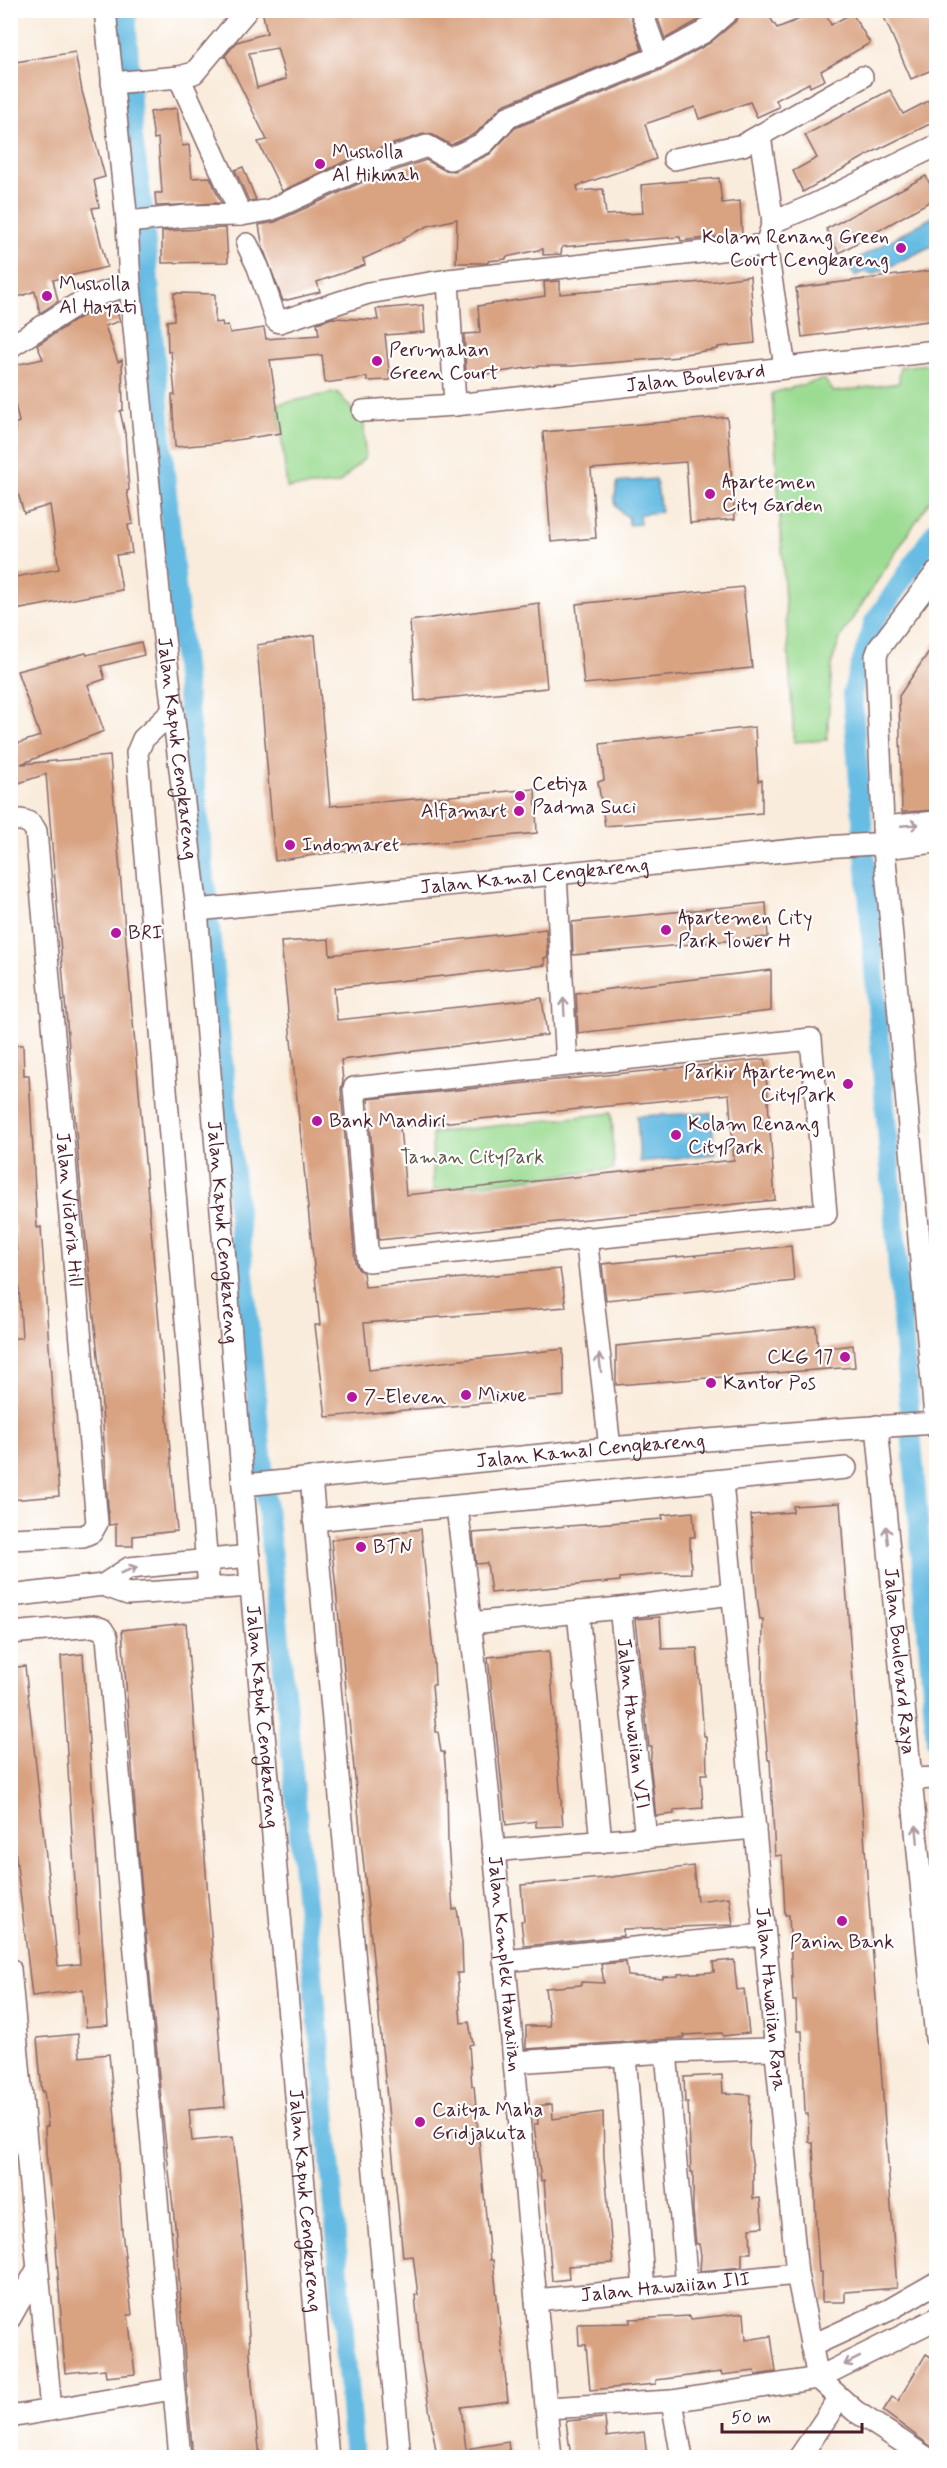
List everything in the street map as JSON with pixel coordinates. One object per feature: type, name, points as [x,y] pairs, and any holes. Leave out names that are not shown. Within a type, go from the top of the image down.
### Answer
[{"type":"street","name":"Jalan Kapuk Cengkareng","points":[[105,10],[114,83],[138,220],[130,285],[173,711],[199,910],[248,1485],[251,1586],[328,2457]]},
{"type":"street","points":[[114,83],[179,77],[194,73],[247,10]]},
{"type":"street","points":[[641,10],[658,57]]},
{"type":"street","points":[[138,220],[270,210],[362,168],[427,146],[450,159],[484,143],[508,117],[658,57],[704,32],[729,10]]},
{"type":"street","points":[[179,77],[241,214]]},
{"type":"street","points":[[674,159],[743,145],[862,77]]},
{"type":"street","points":[[760,136],[773,222],[766,244],[785,367]]},
{"type":"street","points":[[773,222],[936,146]]},
{"type":"street","points":[[247,244],[258,267],[276,320],[279,322],[368,293],[448,280],[766,244]]},
{"type":"street","points":[[448,280],[455,405]]},
{"type":"street","points":[[10,347],[74,306],[103,293],[130,285]]},
{"type":"street","name":"Jalan Boulevard","points":[[363,411],[455,405],[936,351]]},
{"type":"street","points":[[877,841],[876,656],[879,648],[936,573]]},
{"type":"street","points":[[173,711],[143,739],[137,748],[137,753],[209,1588]]},
{"type":"street","name":"Jalan Victoria Hill","points":[[10,820],[23,819],[32,824],[36,831],[97,1523],[92,1532],[83,1536],[10,1539]]},
{"type":"street","points":[[877,841],[936,822]]},
{"type":"street","points":[[877,841],[936,842]]},
{"type":"street","name":"Jalan Kamal Cengkareng","points":[[199,910],[877,841],[933,1424],[610,1448],[248,1485]]},
{"type":"street","points":[[556,874],[567,1065]]},
{"type":"street","points":[[811,1039],[826,1214],[586,1238],[368,1260],[354,1088],[811,1039]]},
{"type":"street","points":[[586,1238],[610,1448]]},
{"type":"street","name":"Jalan Boulevard Raya","points":[[884,1426],[922,1779],[936,2038]]},
{"type":"street","points":[[314,1520],[722,1482],[846,1468]]},
{"type":"street","points":[[311,1478],[400,2457]]},
{"type":"street","name":"Jalan Hawaiian Raya","points":[[722,1482],[763,1935],[797,2274],[818,2378]]},
{"type":"street","name":"Jalan Komplek Hawaiian","points":[[457,1507],[471,1623],[515,2062],[551,2457]]},
{"type":"street","points":[[10,1596],[103,1585],[129,1568],[206,1558],[249,1556]]},
{"type":"street","points":[[103,1585],[128,1594],[251,1586]]},
{"type":"street","points":[[471,1623],[732,1594]]},
{"type":"street","name":"Jalan Hawaiian VII","points":[[620,1608],[646,1838]]},
{"type":"street","points":[[578,1612],[601,1842]]},
{"type":"street","points":[[10,1633],[93,1626],[102,1629],[107,1637],[172,2389],[180,2457]]},
{"type":"street","points":[[493,1851],[755,1828]]},
{"type":"street","points":[[504,1962],[763,1935]]},
{"type":"street","points":[[10,1969],[13,2036],[51,2410]]},
{"type":"street","points":[[515,2062],[666,2052],[775,2049]]},
{"type":"street","points":[[666,2052],[687,2286]]},
{"type":"street","points":[[625,2055],[644,2290]]},
{"type":"street","points":[[10,2318],[37,2270]]},
{"type":"street","name":"Jalan Hawaiian III","points":[[536,2300],[797,2274]]},
{"type":"street","points":[[811,2346],[889,2310],[936,2283]]},
{"type":"street","points":[[889,2310],[902,2335]]},
{"type":"street","points":[[546,2408],[672,2401],[818,2378],[936,2319]]},
{"type":"street","points":[[818,2378],[839,2399],[925,2457]]},
{"type":"street","points":[[10,2417],[172,2389]]},
{"type":"street","points":[[799,2457],[839,2399]]},
{"type":"street","points":[[672,2401],[682,2457]]},
{"type":"green space","points":[[936,363],[936,491],[841,636],[832,662],[827,740],[794,742],[772,393],[824,379],[834,392],[899,383],[900,367]]},
{"type":"green space","points":[[337,392],[364,423],[365,458],[338,484],[287,488],[278,404]]},
{"type":"green space","name":"Taman CityPark","points":[[612,1113],[614,1169],[433,1190],[432,1133]]},
{"type":"water","name":"Kolam Renang Green Court Cengkareng","points":[[936,215],[936,244],[874,274],[863,272],[855,276],[850,269],[857,259]]},
{"type":"water","points":[[656,479],[661,512],[639,514],[640,524],[629,525],[628,517],[619,510],[616,503],[615,493],[618,482]]},
{"type":"water","name":"Kolam Renang CityPark","points":[[711,1113],[715,1154],[640,1162],[637,1116]]},
{"type":"building","points":[[262,10],[629,10],[642,50],[503,105],[476,133],[451,145],[433,135],[423,134],[357,156],[282,191],[258,142],[267,140],[224,57],[237,42],[267,33]],"holes":[[[277,48],[286,79],[257,88],[249,53]]]},
{"type":"building","points":[[655,10],[709,10],[697,21],[665,39]]},
{"type":"building","points":[[741,10],[765,10],[777,28],[807,16],[804,10],[824,10],[831,25],[852,13],[870,43],[821,71],[825,80],[810,87],[809,83],[776,100],[779,107],[757,117],[750,102],[699,119],[695,107],[645,124],[656,159],[577,186],[578,191],[603,189],[606,215],[643,213],[641,185],[719,178],[722,203],[740,201],[742,234],[681,241],[680,237],[562,247],[561,254],[543,255],[543,249],[506,257],[506,259],[488,261],[488,263],[456,263],[457,219],[428,226],[363,259],[365,265],[317,282],[320,292],[283,301],[263,248],[259,225],[275,222],[367,180],[426,160],[444,170],[455,171],[490,154],[515,128],[663,69],[710,43],[737,20]]},
{"type":"building","points":[[881,10],[936,10],[936,68],[911,79]]},
{"type":"building","points":[[75,52],[82,91],[105,177],[94,180],[99,207],[92,208],[107,267],[53,280],[58,301],[40,313],[35,291],[10,300],[10,63]]},
{"type":"building","points":[[890,90],[903,114],[936,97],[936,121],[871,153],[803,192],[793,171],[817,158],[805,135]]},
{"type":"building","points":[[177,108],[182,146],[189,145],[192,178],[210,177],[221,203],[156,206],[155,193],[162,193],[158,138],[154,139],[150,112]]},
{"type":"building","points":[[243,167],[256,200],[249,201],[235,170]]},
{"type":"building","points":[[926,176],[936,198],[839,253],[826,229]]},
{"type":"building","points":[[226,228],[228,262],[162,263],[162,231]]},
{"type":"building","points":[[936,270],[936,320],[802,337],[796,288]]},
{"type":"building","points":[[750,276],[755,343],[718,347],[718,349],[678,355],[678,357],[572,366],[540,366],[466,377],[464,334],[480,333],[478,306],[545,296],[544,282],[560,281],[560,294]]},
{"type":"building","points":[[174,293],[215,294],[215,323],[222,322],[223,326],[228,325],[230,333],[264,328],[266,339],[319,335],[317,323],[332,318],[378,320],[376,309],[423,305],[425,332],[385,335],[390,380],[367,381],[367,377],[325,383],[322,355],[270,360],[281,433],[175,447],[172,395],[175,395],[171,352],[168,352],[167,321],[174,320]]},
{"type":"building","points":[[114,303],[120,321],[105,326],[118,362],[122,360],[123,410],[120,411],[125,433],[129,490],[127,491],[133,524],[128,525],[132,553],[116,555],[122,590],[10,611],[10,578],[59,569],[50,505],[24,513],[13,477],[10,478],[10,432],[16,431],[14,424],[19,422],[10,382],[10,366],[43,359],[37,345],[80,317]]},
{"type":"building","name":"Apartemen City Garden","points":[[727,417],[735,519],[690,523],[686,462],[591,469],[596,538],[551,542],[543,432]]},
{"type":"building","points":[[743,587],[752,668],[584,684],[576,604]]},
{"type":"building","points":[[539,603],[547,688],[415,701],[410,621]]},
{"type":"building","points":[[315,635],[330,806],[535,789],[537,833],[328,853],[275,861],[257,645]]},
{"type":"building","points":[[936,641],[936,810],[902,812],[899,696]]},
{"type":"building","points":[[141,642],[144,655],[101,666],[105,679],[88,685],[104,731],[21,764],[110,756],[177,1531],[133,1536],[133,1546],[116,1546],[116,1524],[109,1525],[100,1375],[82,1202],[46,774],[10,786],[10,746],[40,736],[17,671],[86,653],[87,655]]},
{"type":"building","points":[[755,727],[758,781],[762,780],[762,813],[605,826],[598,782],[604,780],[600,744]]},
{"type":"building","name":"Apartemen City Park Tower H","points":[[766,903],[768,937],[573,955],[572,922]]},
{"type":"building","points":[[546,929],[548,957],[544,958],[545,965],[334,988],[337,1020],[542,998],[547,1035],[341,1060],[343,1081],[341,1089],[355,1262],[363,1273],[365,1287],[560,1269],[566,1307],[364,1323],[369,1370],[563,1349],[564,1396],[326,1417],[315,1325],[320,1325],[281,942],[329,939],[330,955]]},
{"type":"building","points":[[771,970],[771,1011],[578,1033],[576,993]]},
{"type":"building","points":[[10,1045],[23,1045],[24,1075],[29,1075],[37,1228],[41,1227],[59,1496],[10,1500],[10,1338],[22,1338],[15,1225],[10,1226]]},
{"type":"building","points":[[765,1059],[775,1200],[379,1240],[368,1099]],"holes":[[[729,1094],[734,1160],[406,1195],[400,1127]]]},
{"type":"building","points":[[791,1246],[794,1281],[606,1300],[602,1264]]},
{"type":"building","points":[[816,1326],[818,1349],[853,1345],[855,1367],[616,1385],[616,1346]]},
{"type":"building","points":[[840,1503],[897,2288],[845,2292],[845,2302],[822,2302],[813,2142],[809,2142],[808,2114],[805,2114],[802,2031],[797,2031],[796,2001],[793,2001],[789,1915],[785,1915],[782,1855],[775,1856],[770,1760],[768,1760],[762,1696],[763,1619],[760,1619],[757,1597],[751,1515],[793,1512],[793,1506]]},
{"type":"building","points":[[693,1512],[695,1537],[690,1537],[691,1573],[620,1578],[620,1581],[491,1593],[487,1563],[476,1564],[473,1533],[663,1519],[662,1515]]},
{"type":"building","points":[[421,1529],[434,1663],[435,1685],[432,1685],[436,1732],[438,1732],[441,1752],[444,1752],[447,1785],[453,1910],[457,1909],[462,1943],[463,1973],[457,1973],[461,2023],[469,2022],[473,2044],[469,2045],[472,2086],[474,2086],[490,2260],[493,2260],[508,2401],[461,2407],[466,2449],[508,2442],[510,2457],[437,2457],[421,2358],[415,2295],[418,2295],[413,2256],[403,2257],[331,1540]]},
{"type":"building","points":[[660,1617],[662,1649],[697,1648],[704,1736],[706,1736],[707,1774],[701,1774],[703,1808],[674,1810],[674,1814],[656,1816],[650,1763],[652,1747],[649,1747],[635,1619]]},
{"type":"building","points":[[186,1623],[225,2107],[189,2110],[192,2141],[233,2137],[241,2206],[252,2384],[260,2457],[193,2457],[176,2234],[162,2110],[137,1835],[122,1630]]},
{"type":"building","points":[[549,1651],[563,1826],[536,1827],[536,1821],[506,1825],[488,1657]]},
{"type":"building","points":[[83,1654],[108,2025],[86,2027],[83,1990],[32,1996],[10,1805],[10,1668],[25,1666],[58,1966],[80,1964],[61,1656]]},
{"type":"building","points":[[693,1866],[697,1901],[729,1897],[733,1925],[623,1929],[623,1936],[524,1946],[521,1885],[604,1878]]},
{"type":"building","points":[[734,1960],[737,1990],[744,1989],[749,2033],[723,2036],[722,2033],[684,2035],[684,2038],[526,2049],[526,2026],[550,2026],[545,1988],[581,1985],[581,1982],[604,1983],[601,1964],[626,1962],[628,1976],[663,1979],[663,1977],[678,1976],[678,1974],[714,1972],[713,1962]]},
{"type":"building","points":[[78,2034],[80,2057],[109,2054],[122,2231],[132,2315],[128,2315],[135,2374],[106,2377],[105,2369],[65,2373],[55,2232],[46,2152],[45,2127],[48,2126],[37,2038]]},
{"type":"building","points":[[722,2075],[723,2093],[750,2095],[749,2145],[753,2167],[753,2199],[760,2198],[763,2227],[750,2228],[751,2253],[742,2253],[742,2267],[700,2271],[701,2255],[699,2244],[696,2244],[688,2102],[685,2102],[684,2077]]},
{"type":"building","points":[[552,2104],[553,2119],[603,2112],[604,2157],[613,2263],[568,2266],[569,2279],[552,2281],[544,2180],[541,2181],[534,2124],[538,2124],[537,2106]]},
{"type":"building","points":[[744,2313],[746,2340],[771,2336],[776,2372],[756,2375],[755,2371],[722,2375],[721,2372],[656,2380],[656,2384],[590,2390],[586,2345],[579,2345],[578,2324],[630,2323],[630,2319],[690,2316],[691,2319]]},
{"type":"building","points":[[926,2354],[936,2360],[936,2450],[883,2411],[892,2397],[898,2401]]},
{"type":"building","points":[[605,2418],[607,2437],[644,2432],[647,2457],[571,2457],[566,2421]]},
{"type":"waterway","points":[[126,10],[133,138],[143,209],[163,453],[324,2086],[354,2458]]},
{"type":"waterway","points":[[936,530],[874,622],[852,694],[936,1742]]},
{"type":"place","name":"Musholla Al Hikmah","points":[[320,164]]},
{"type":"place","name":"Kolam Renang Green Court Cengkareng","points":[[901,248]]},
{"type":"place","name":"Musholla Al Hayati","points":[[47,296]]},
{"type":"place","name":"Perumahan Green Court","points":[[377,361]]},
{"type":"place","name":"Apartemen City Garden","points":[[710,494]]},
{"type":"place","name":"Cetiya Padma Suci","points":[[520,796]]},
{"type":"place","name":"Alfamart","points":[[519,811]]},
{"type":"place","name":"Indomaret","points":[[290,845]]},
{"type":"place","name":"Apartemen City Park Tower H","points":[[666,930]]},
{"type":"place","name":"BRI","points":[[116,933]]},
{"type":"place","name":"Parkir Apartemen CityPark","points":[[848,1084]]},
{"type":"place","name":"Bank Mandiri","points":[[317,1121]]},
{"type":"place","name":"Kolam Renang CityPark","points":[[676,1135]]},
{"type":"place","name":"CKG 17","points":[[845,1357]]},
{"type":"place","name":"Kantor Pos","points":[[711,1383]]},
{"type":"place","name":"Mixue","points":[[466,1395]]},
{"type":"place","name":"7-Eleven","points":[[352,1397]]},
{"type":"place","name":"BTN","points":[[361,1547]]},
{"type":"place","name":"Panin Bank","points":[[842,1921]]},
{"type":"place","name":"Caitya Maha Gridjakuta","points":[[420,2122]]}]
